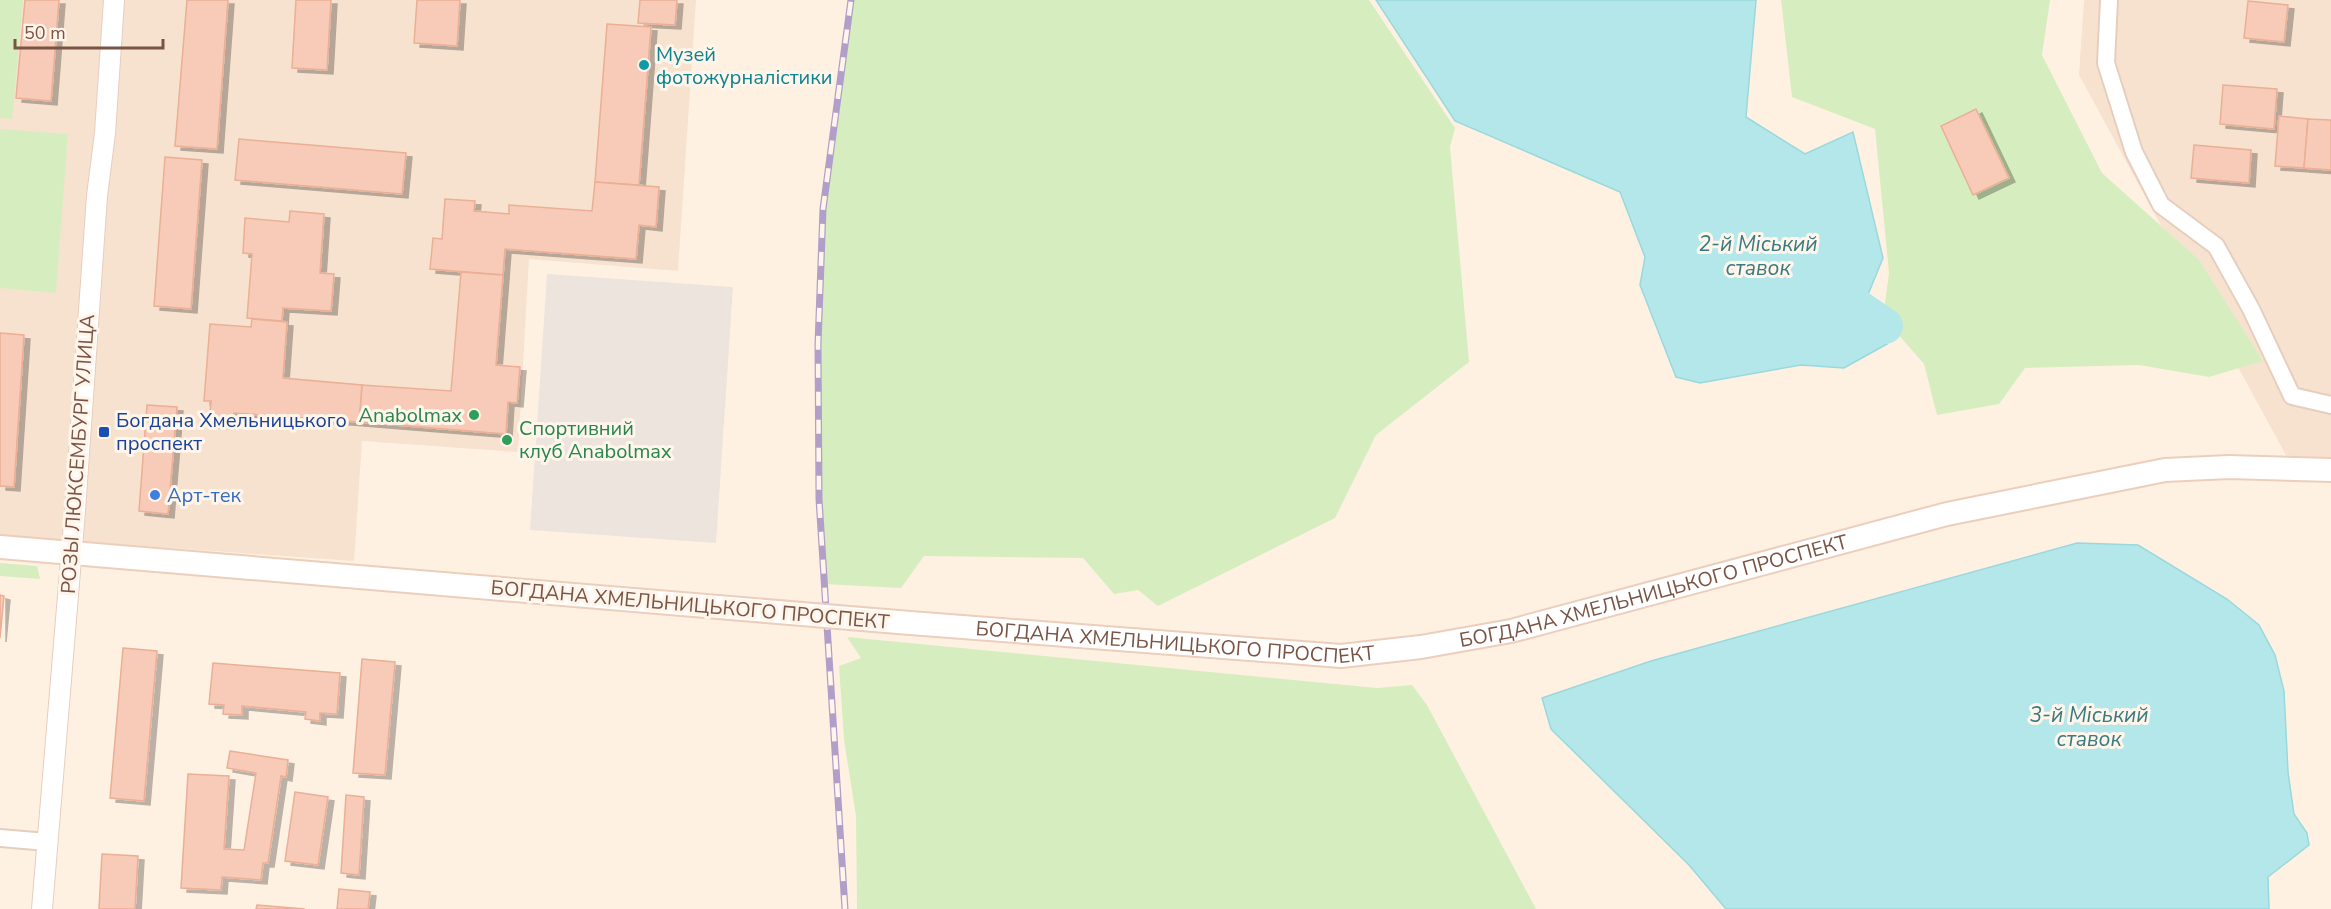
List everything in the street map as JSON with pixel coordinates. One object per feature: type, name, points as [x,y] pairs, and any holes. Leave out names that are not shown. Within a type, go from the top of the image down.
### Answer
[{"type":"main road","name":"БОГДАНА ХМЕЛЬНИЦЬКОГО ПРОСПЕКТ","points":[[0,547],[910,623],[1341,656],[1421,647],[1511,631],[1947,514],[2154,472],[2229,467],[2331,470]]},
{"type":"street","name":"РОЗЫ ЛЮКСЕМБУРГ УЛИЦА","points":[[42,909],[114,0]]},
{"type":"street","points":[[2109,0],[2106,63],[2134,152],[2161,205],[2216,246],[2251,309],[2292,396],[2331,405]]},
{"type":"street","points":[[0,838],[47,842]]},
{"type":"shaded area","points":[[0,0],[696,0],[678,271],[529,259],[518,452],[362,441],[354,561],[0,536]]},
{"type":"shaded area","points":[[2084,0],[2331,0],[2331,462],[2288,459],[2079,75]]},
{"type":"shaded area","points":[[547,274],[733,287],[716,543],[530,530]]},
{"type":"green space","points":[[0,0],[23,0],[12,119],[0,118]]},
{"type":"green space","points":[[854,0],[1369,0],[1455,128],[1450,147],[1469,362],[1376,435],[1335,518],[1158,606],[1138,590],[1114,594],[1083,558],[924,556],[901,588],[824,584],[820,402],[824,210]]},
{"type":"green space","points":[[1781,0],[2050,0],[2042,55],[2102,173],[2199,260],[2263,361],[2209,377],[2139,365],[2025,368],[1999,404],[1937,415],[1924,364],[1883,317],[1889,273],[1875,129],[1792,97]]},
{"type":"green space","points":[[0,129],[68,134],[56,293],[0,288]]},
{"type":"green space","points":[[0,563],[37,566],[40,579],[0,576]]},
{"type":"green space","points":[[847,637],[1377,688],[1412,685],[1427,705],[1536,909],[857,909],[856,816],[844,740],[839,666],[861,658]]},
{"type":"water","name":"2-й Міський ставок","points":[[1376,0],[1756,0],[1746,117],[1805,154],[1853,132],[1883,258],[1858,319],[1887,344],[1844,368],[1801,365],[1700,383],[1676,377],[1640,285],[1645,257],[1620,192],[1455,121]]},
{"type":"water","name":"3-й Міський ставок","points":[[2077,543],[2138,545],[2227,599],[2259,625],[2275,655],[2284,691],[2288,772],[2294,814],[2307,833],[2309,845],[2268,877],[2269,909],[1726,909],[1689,865],[1551,729],[1542,698],[1651,661]]},
{"type":"building","points":[[25,0],[59,0],[51,101],[16,98]]},
{"type":"building","points":[[187,0],[228,0],[217,149],[175,146]]},
{"type":"building","points":[[296,0],[331,0],[327,70],[292,68]]},
{"type":"building","points":[[417,0],[460,0],[457,46],[414,43]]},
{"type":"building","points":[[640,0],[677,0],[675,25],[638,23]]},
{"type":"building","points":[[2248,1],[2288,5],[2284,42],[2244,38]]},
{"type":"building","points":[[607,24],[651,27],[639,185],[595,182]]},
{"type":"building","points":[[2223,85],[2277,89],[2274,129],[2220,124]]},
{"type":"building","points":[[1976,109],[2009,178],[1973,195],[1941,126]]},
{"type":"building","points":[[2279,116],[2308,119],[2304,168],[2275,166]]},
{"type":"building","points":[[2308,119],[2331,120],[2331,170],[2304,168]]},
{"type":"building","points":[[239,139],[406,153],[402,194],[235,180]]},
{"type":"building","points":[[2194,145],[2251,150],[2249,183],[2191,178]]},
{"type":"building","points":[[165,157],[202,160],[191,309],[154,306]]},
{"type":"building","points":[[595,182],[659,187],[656,227],[639,225],[636,259],[505,249],[503,275],[430,269],[433,238],[442,239],[445,199],[475,201],[474,211],[509,214],[509,205],[592,211]]},
{"type":"building","points":[[290,211],[324,214],[320,273],[334,274],[331,311],[283,308],[282,321],[247,318],[252,254],[243,253],[245,218],[289,222]]},
{"type":"building","points":[[461,272],[503,275],[496,365],[520,367],[517,403],[508,402],[506,434],[359,422],[362,385],[451,391]]},
{"type":"building","points":[[252,319],[287,322],[283,378],[362,385],[359,422],[234,413],[233,425],[209,424],[211,401],[204,401],[210,324],[251,327]]},
{"type":"building","points":[[0,333],[24,335],[14,487],[0,486]]},
{"type":"building","points":[[147,405],[177,407],[168,514],[139,511]]},
{"type":"building","points":[[0,595],[4,596],[0,638]]},
{"type":"building","points":[[123,648],[157,651],[144,801],[110,798]]},
{"type":"building","points":[[362,659],[395,662],[385,775],[353,773]]},
{"type":"building","points":[[213,663],[340,673],[337,714],[320,713],[320,721],[305,719],[306,712],[242,706],[242,715],[223,714],[224,705],[209,704]]},
{"type":"building","points":[[230,751],[288,760],[286,777],[281,776],[268,863],[263,863],[261,880],[222,877],[221,890],[181,888],[188,774],[229,776],[224,849],[244,850],[256,773],[227,768]]},
{"type":"building","points":[[295,792],[328,797],[318,865],[285,861]]},
{"type":"building","points":[[346,795],[364,797],[359,875],[341,873]]},
{"type":"building","points":[[102,854],[138,856],[135,909],[99,909]]},
{"type":"building","points":[[339,889],[370,892],[368,909],[337,909]]},
{"type":"building","points":[[257,905],[305,909],[256,909]]},
{"type":"waterway","points":[[1821,282],[1885,326]]},
{"type":"railway","points":[[845,909],[819,499],[818,344],[823,209],[851,0]]},
{"type":"place","name":"Музей фотожурналістики","points":[[644,65]]},
{"type":"place","name":"Anabolmax","points":[[474,415]]},
{"type":"place","name":"Богдана Хмельницького проспект","points":[[104,432]]},
{"type":"place","name":"Спортивний клуб Anabolmax","points":[[507,440]]},
{"type":"place","name":"Арт-тек","points":[[155,495]]}]
